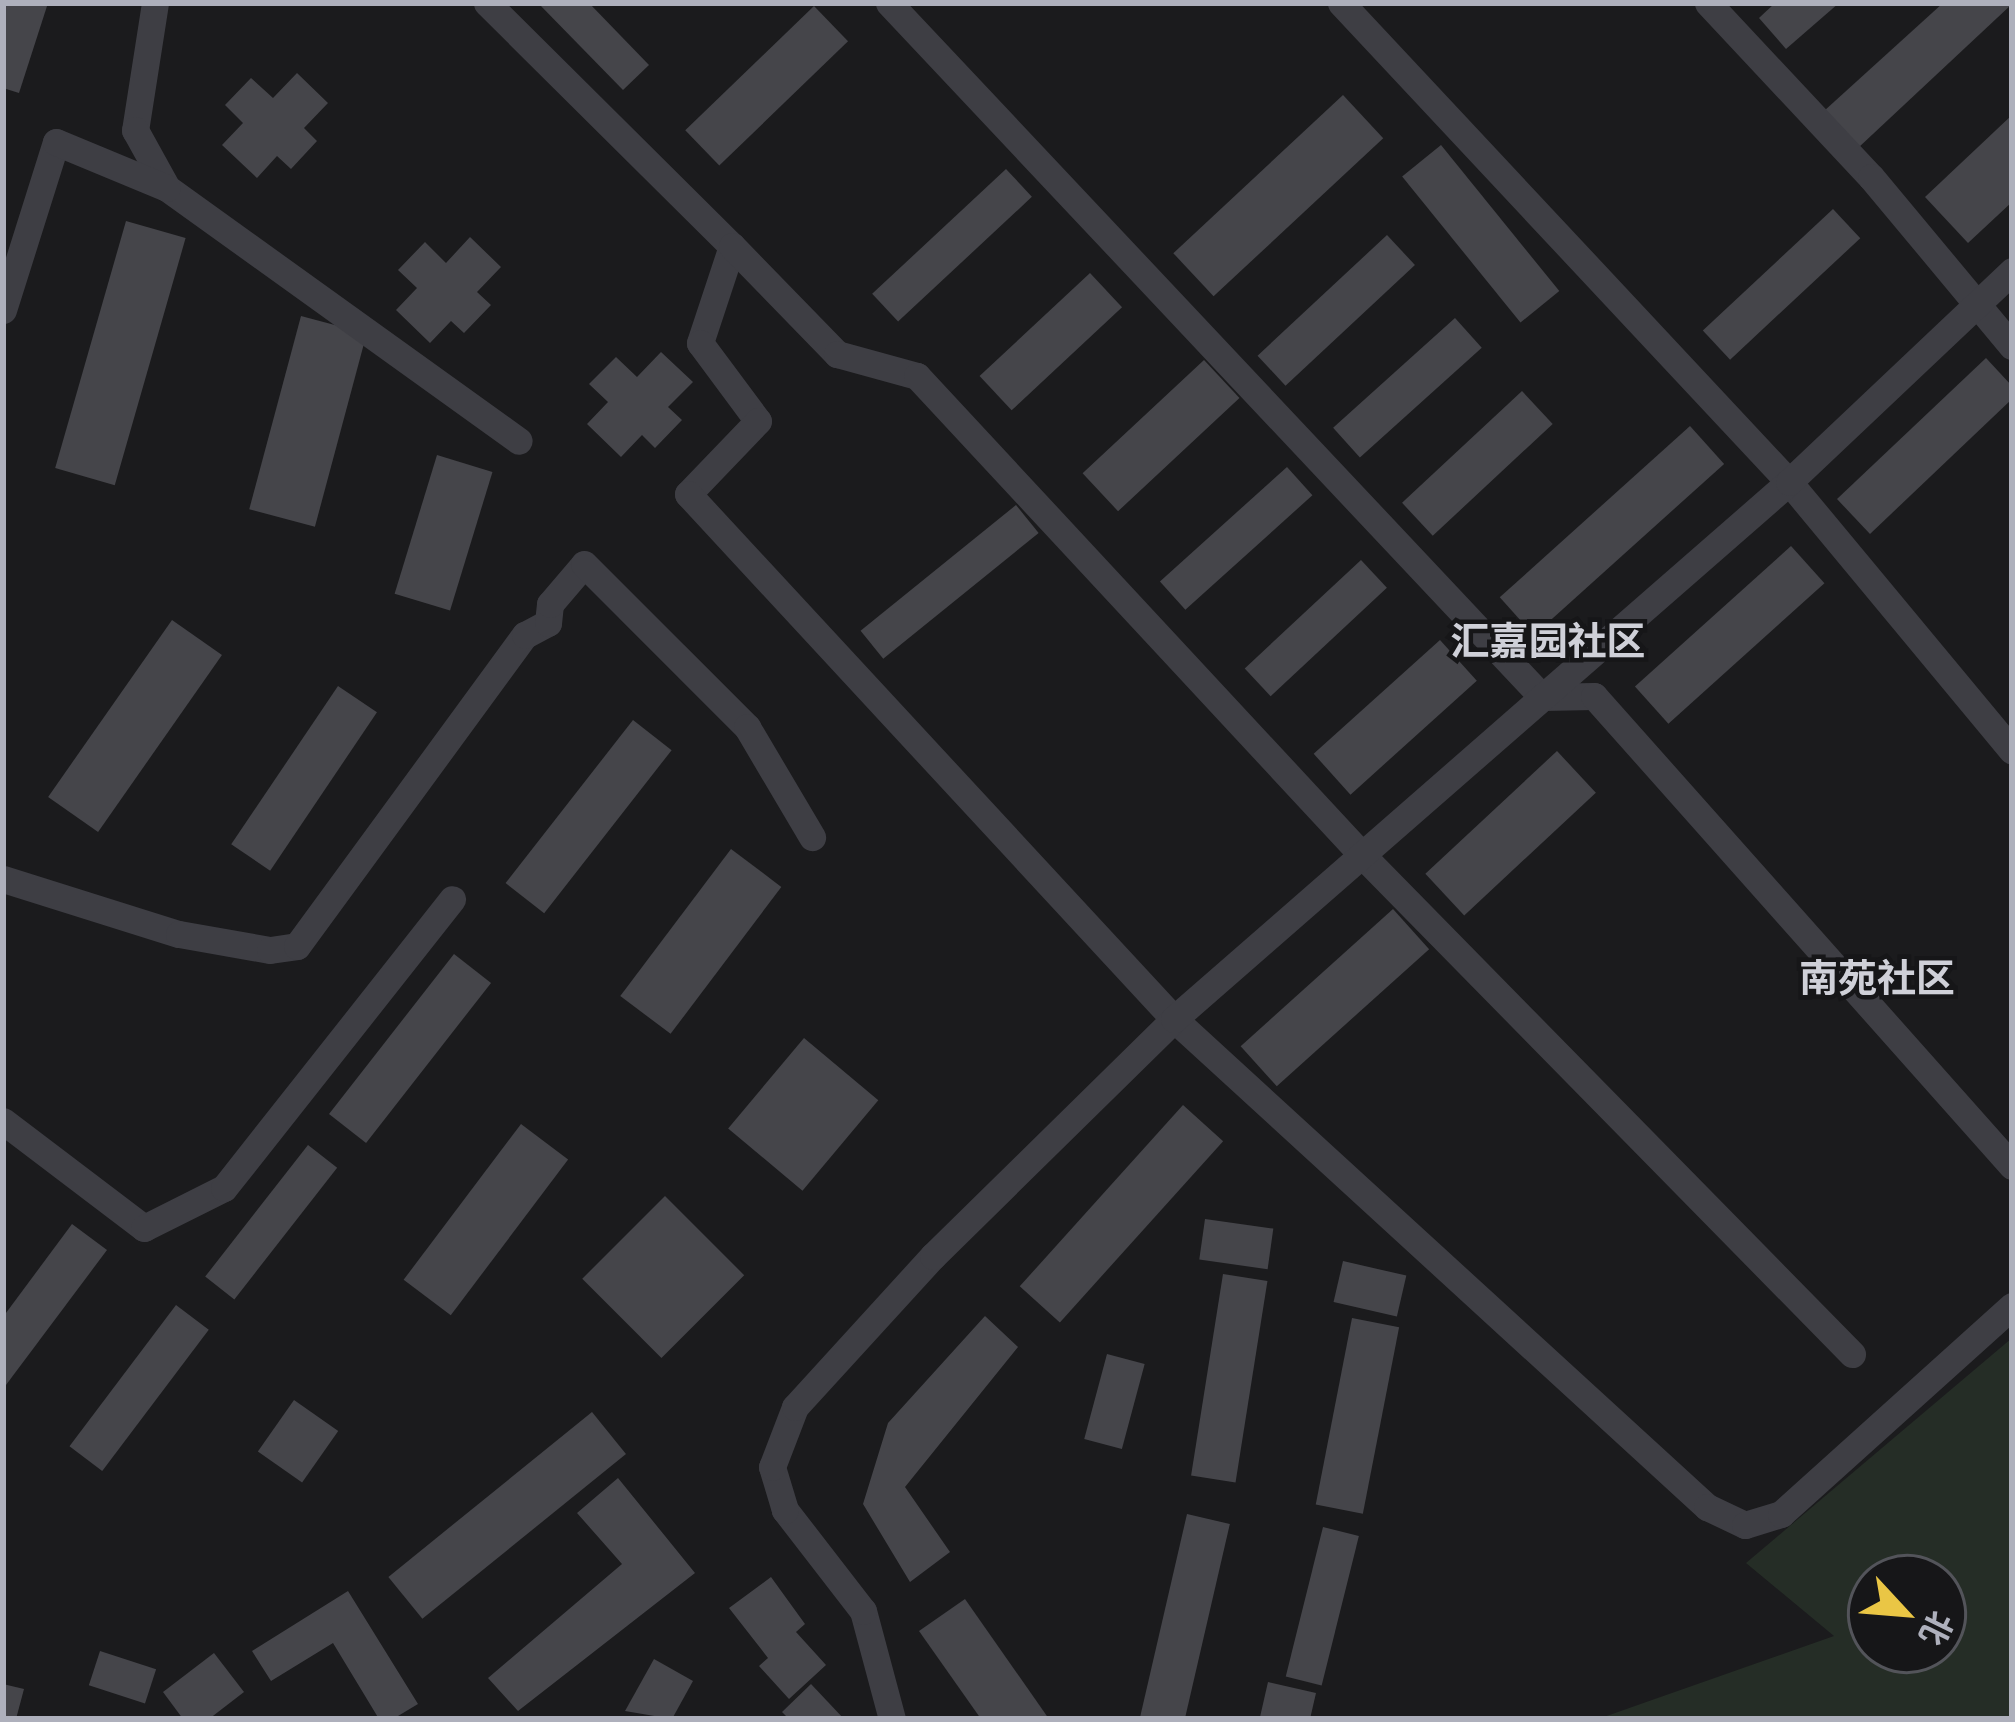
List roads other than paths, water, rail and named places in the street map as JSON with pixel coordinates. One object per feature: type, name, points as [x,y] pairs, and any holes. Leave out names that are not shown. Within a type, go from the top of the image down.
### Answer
[{"type":"street","points":[[155,3],[135,130],[167,188]]},
{"type":"street","points":[[488,3],[837,354],[917,376],[1363,856],[1852,1354]]},
{"type":"street","points":[[889,3],[1542,697],[1594,696],[2012,1166]]},
{"type":"street","points":[[1341,3],[1789,482],[2012,751]]},
{"type":"street","points":[[1708,3],[1871,177],[2012,346]]},
{"type":"street","points":[[3,310],[56,142],[167,188],[519,441]]},
{"type":"street","points":[[732,246],[700,343],[758,421],[688,494],[1174,1019],[1707,1507],[1745,1526],[1780,1514],[2012,1306]]},
{"type":"street","points":[[892,1719],[863,1611],[785,1510],[772,1467],[795,1407],[933,1256],[1174,1019],[1789,482],[2012,271]]},
{"type":"street","points":[[3,878],[179,934],[269,950],[297,946],[525,635],[548,622],[550,604],[584,563],[747,727],[812,837]]},
{"type":"street","points":[[3,1121],[144,1228],[224,1188],[452,899]]},
{"type":"district","name":"汇嘉园社区","points":[[1548,641]]},
{"type":"district","name":"南苑社区","points":[[1877,978]]}]
